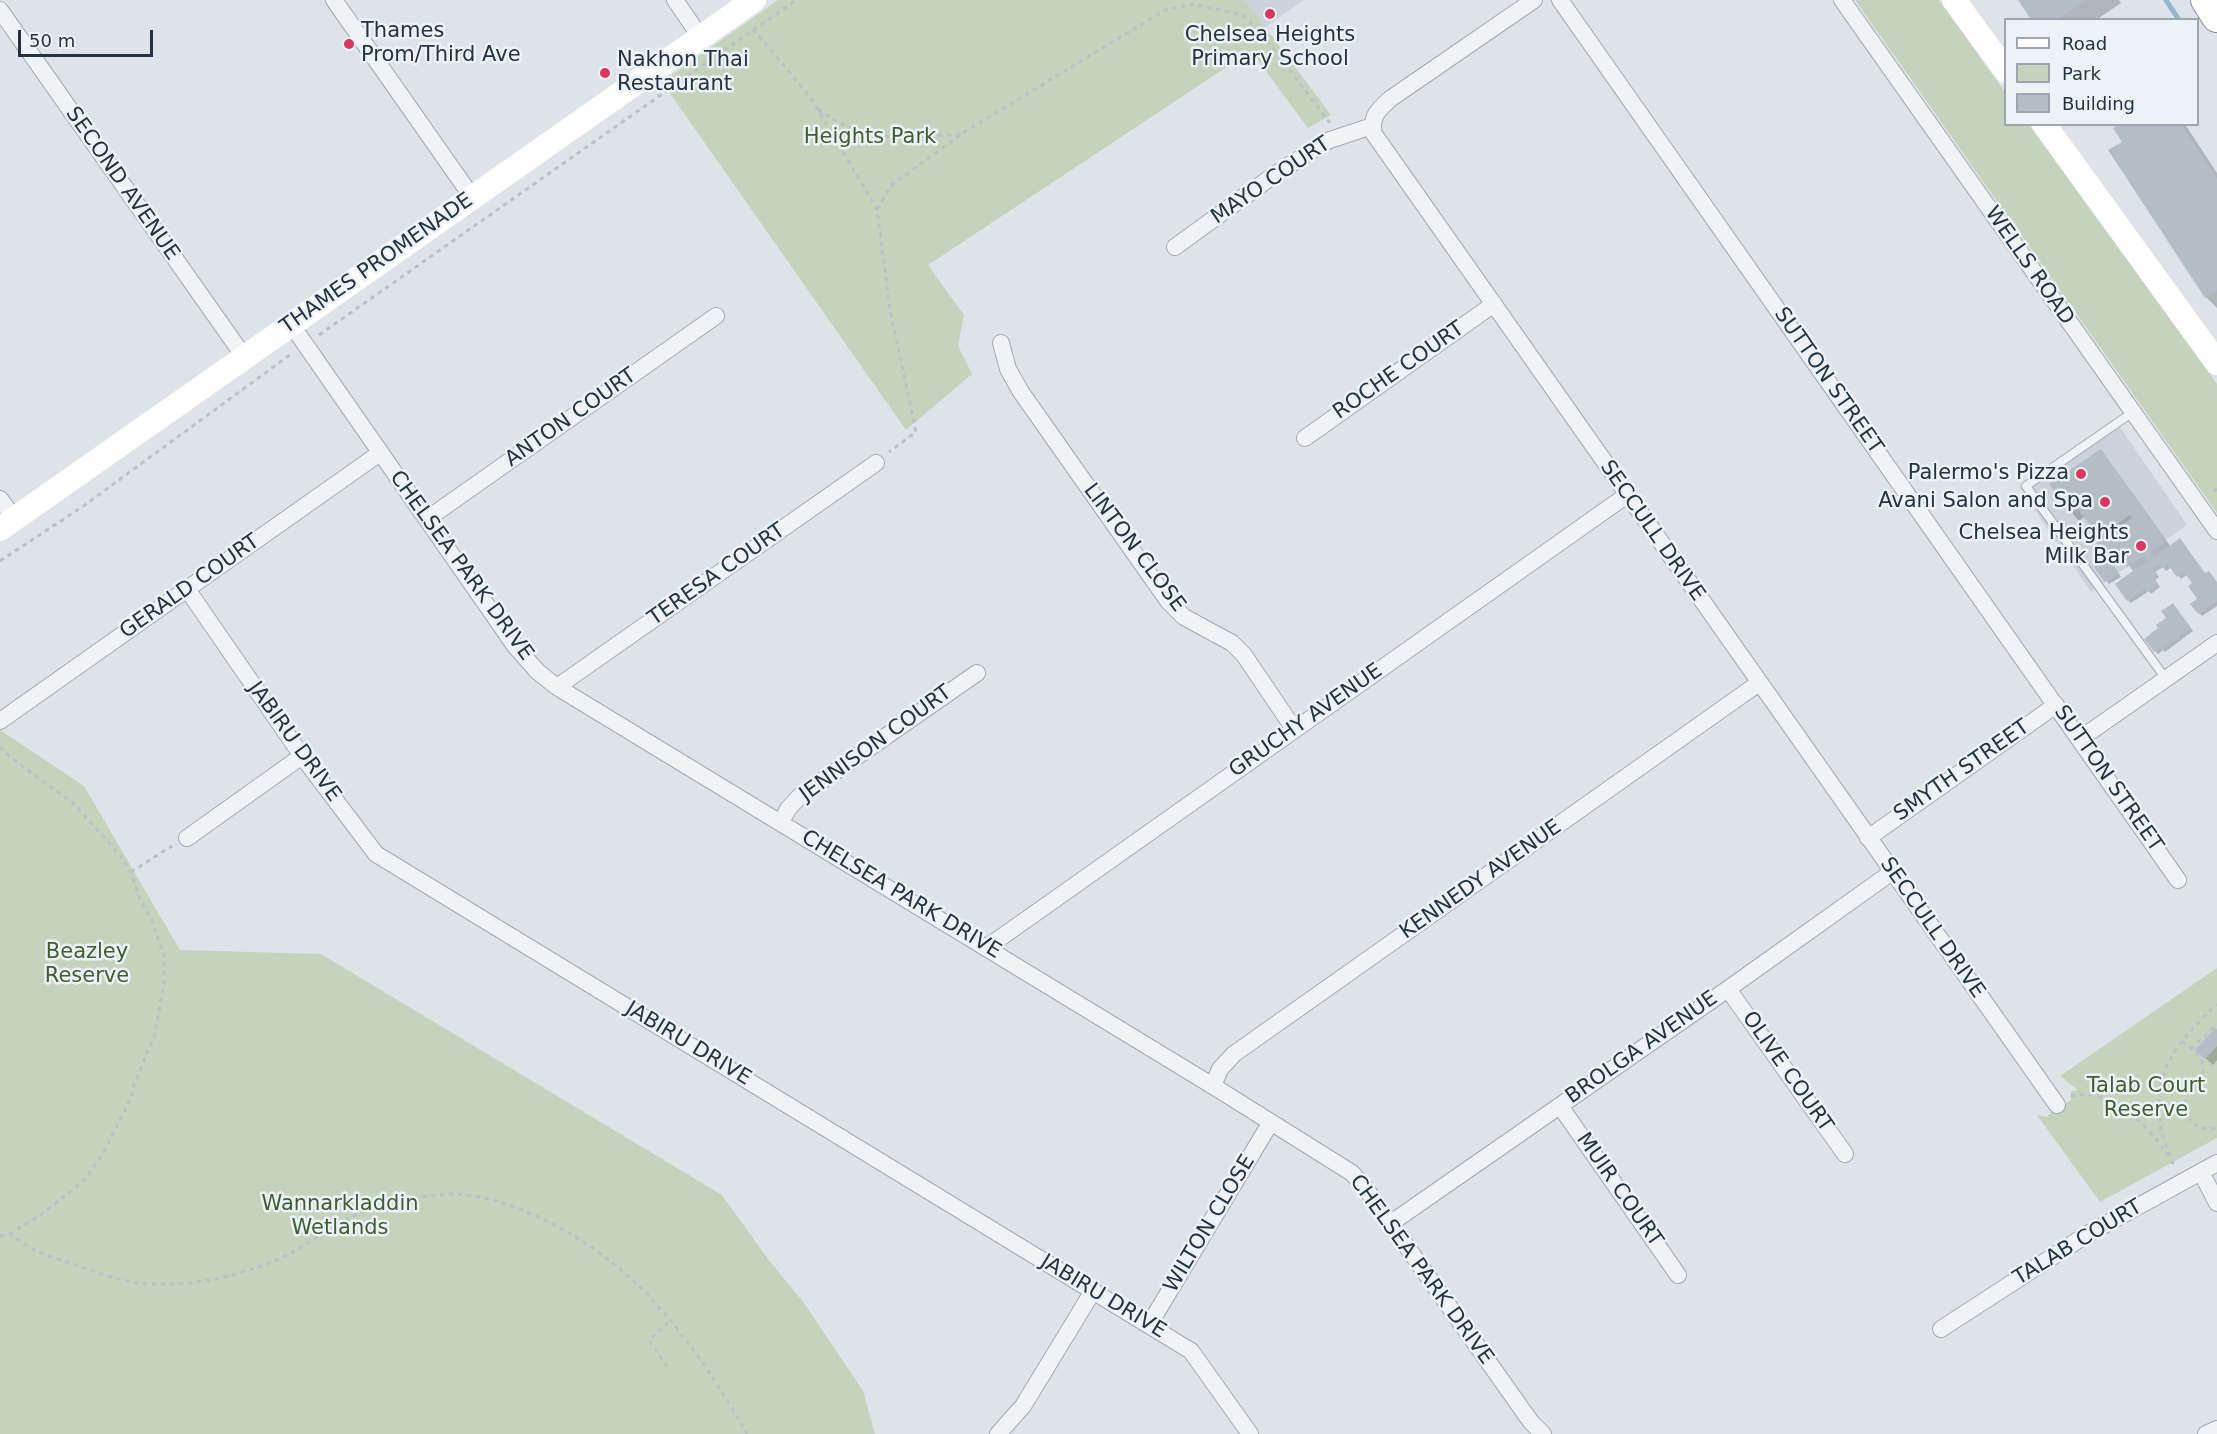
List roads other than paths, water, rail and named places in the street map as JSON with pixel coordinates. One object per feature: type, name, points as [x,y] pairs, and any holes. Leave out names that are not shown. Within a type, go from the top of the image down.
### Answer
[{"type":"highway","points":[[2206,0],[2217,17]]},
{"type":"main road","points":[[1954,0],[2004,68]]},
{"type":"main road","name":"THAMES PROMENADE","points":[[7,524],[701,38],[749,14]]},
{"type":"main road","points":[[2045,126],[2217,363]]},
{"type":"street","points":[[334,0],[472,197]]},
{"type":"street","points":[[675,0],[701,38]]},
{"type":"street","points":[[1372,126],[1372,118],[1378,109],[1390,99],[1534,0]]},
{"type":"street","name":"SUTTON STREET","points":[[1560,0],[2178,880]]},
{"type":"street","name":"WELLS ROAD","points":[[1842,0],[2217,531]]},
{"type":"street","name":"SECOND AVENUE","points":[[0,10],[244,358]]},
{"type":"street","name":"MAYO COURT","points":[[1174,247],[1327,141],[1372,126]]},
{"type":"street","name":"SECCULL DRIVE","points":[[1372,126],[1374,134],[2057,1105]]},
{"type":"street","name":"ROCHE COURT","points":[[1305,438],[1494,304]]},
{"type":"street","name":"ANTON COURT","points":[[427,519],[716,316]]},
{"type":"street","name":"CHELSEA PARK DRIVE","points":[[291,324],[515,646],[538,672],[558,687],[1352,1173],[1391,1223],[1531,1422],[1543,1434]]},
{"type":"street","name":"LINTON CLOSE","points":[[1001,343],[1008,369],[1021,392],[1168,601],[1184,617],[1232,643],[1244,655],[1294,729]]},
{"type":"street","name":"GERALD COURT","points":[[0,721],[380,453]]},
{"type":"street","name":"TERESA COURT","points":[[558,687],[876,463]]},
{"type":"street","name":"GRUCHY AVENUE","points":[[986,948],[1627,495]]},
{"type":"street","points":[[0,499],[7,524]]},
{"type":"street","name":"JABIRU DRIVE","points":[[187,589],[302,756],[376,854],[1191,1351],[1250,1434]]},
{"type":"street","points":[[2080,739],[2217,643]]},
{"type":"street","name":"JENNISON COURT","points":[[781,822],[788,809],[800,796],[977,673]]},
{"type":"street","name":"KENNEDY AVENUE","points":[[1213,1086],[1220,1070],[1234,1054],[1759,683]]},
{"type":"street","name":"SMYTH STREET","points":[[1868,838],[2056,705]]},
{"type":"street","points":[[187,838],[302,756]]},
{"type":"street","name":"BROLGA AVENUE","points":[[1391,1223],[1892,872]]},
{"type":"street","name":"OLIVE COURT","points":[[1728,989],[1845,1154]]},
{"type":"street","name":"MUIR COURT","points":[[1560,1106],[1677,1275]]},
{"type":"street","name":"WILTON CLOSE","points":[[1149,1325],[1271,1122]]},
{"type":"street","name":"TALAB COURT","points":[[1941,1329],[2086,1235],[2217,1163]]},
{"type":"street","points":[[2201,1173],[2217,1203]]},
{"type":"street","points":[[998,1434],[1023,1406],[1093,1291]]},
{"type":"street","points":[[2206,1434],[2217,1429]]},
{"type":"lane","points":[[2133,412],[2026,486],[2166,679]]},
{"type":"waterway","points":[[2166,0],[2178,18]]},
{"type":"place","name":"Chelsea Heights Primary School","points":[[1270,14]]},
{"type":"place","name":"Thames Prom/Third Ave","points":[[349,44]]},
{"type":"place","name":"Nakhon Thai Restaurant","points":[[605,73]]},
{"type":"place","name":"Palermo's Pizza","points":[[2081,474]]},
{"type":"place","name":"Avani Salon and Spa","points":[[2105,502]]},
{"type":"place","name":"Chelsea Heights Milk Bar","points":[[2141,546]]},
{"type":"park label","name":"Heights Park","points":[[870,138]]},
{"type":"park label","name":"Beazley Reserve","points":[[87,965]]},
{"type":"park label","name":"Talab Court Reserve","points":[[2146,1099]]},
{"type":"park label","name":"Wannarkladdin Wetlands","points":[[340,1217]]}]
